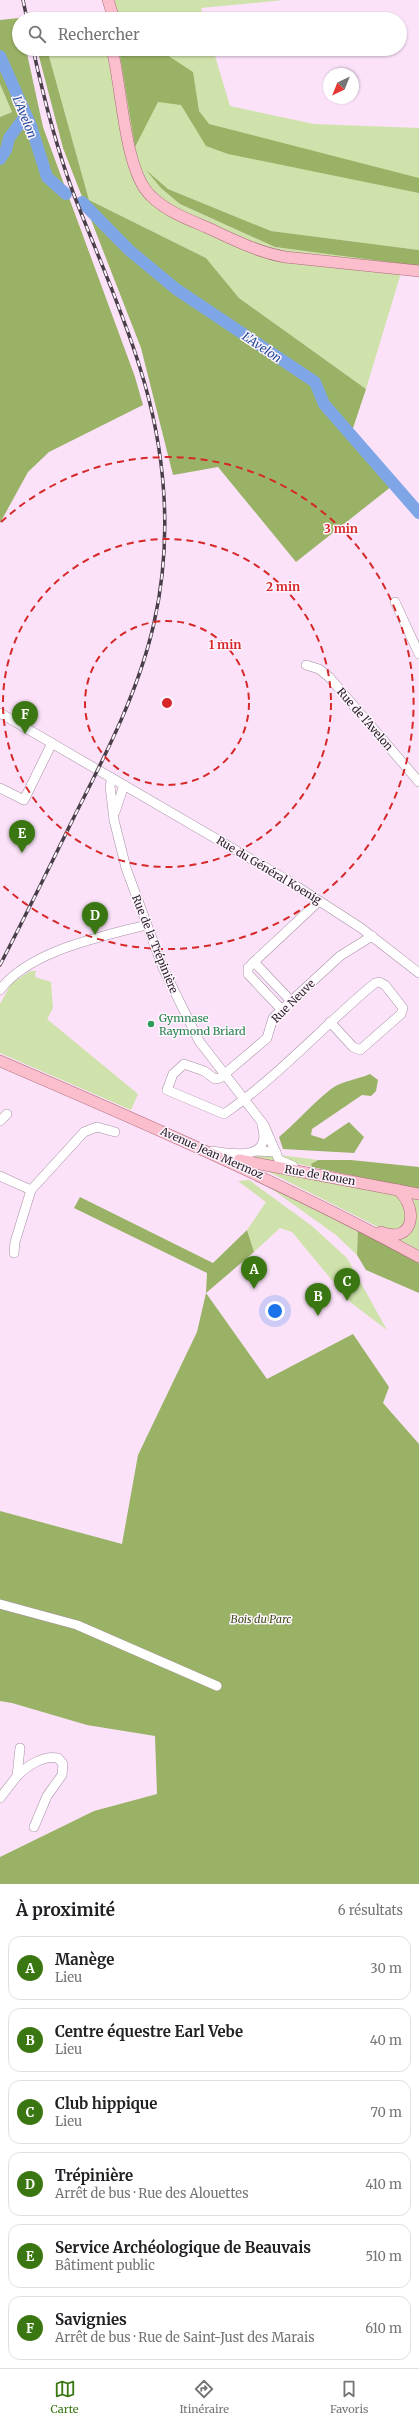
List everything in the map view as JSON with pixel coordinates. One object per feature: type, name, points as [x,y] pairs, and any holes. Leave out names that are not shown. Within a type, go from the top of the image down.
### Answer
[{"type":"main road","points":[[103,0],[106,12]]},
{"type":"main road","points":[[108,0],[112,12]]},
{"type":"main road","points":[[114,56],[130,142],[141,174],[150,188],[167,202],[215,231],[252,249],[279,256],[419,271]]},
{"type":"main road","name":"Avenue Jean Mermoz","points":[[0,1061],[198,1146],[355,1222],[419,1257]]},
{"type":"main road","name":"Rue de Rouen","points":[[198,1146],[253,1163],[419,1194]]},
{"type":"main road","points":[[355,1222],[390,1235],[398,1235],[407,1230],[414,1220],[415,1208],[409,1198],[398,1190]]},
{"type":"street","points":[[395,602],[419,654]]},
{"type":"street","name":"Rue de l'Avelon","points":[[306,665],[319,669],[329,676],[419,782]]},
{"type":"street","name":"Rue du Général Koenig","points":[[0,713],[319,901],[372,936],[419,973]]},
{"type":"street","points":[[0,788],[24,800],[52,743]]},
{"type":"street","name":"Rue de la Trépinière","points":[[112,778],[110,786],[114,816],[126,868],[163,968],[195,1035],[224,1075],[260,1120],[278,1158],[283,1163],[319,1175]]},
{"type":"street","points":[[114,816],[124,785]]},
{"type":"street","points":[[282,1010],[248,974],[248,968],[319,901]]},
{"type":"street","points":[[0,990],[22,967],[41,957],[146,925]]},
{"type":"street","name":"Rue Neuve","points":[[224,1075],[267,1038],[271,1020],[291,1001],[340,956],[372,936]]},
{"type":"street","points":[[254,962],[291,1001]]},
{"type":"street","points":[[224,1075],[216,1080],[204,1071],[184,1064],[174,1073],[167,1090],[223,1114],[244,1099],[330,1022],[377,982],[385,985],[403,1008],[401,1014],[360,1050],[353,1047],[330,1022]]},
{"type":"street","points":[[0,1121],[7,1114]]},
{"type":"street","name":"Rue de la Trépinière","points":[[255,1151],[263,1139],[264,1131],[260,1120]]},
{"type":"street","points":[[14,1253],[14,1242],[31,1190],[84,1132],[97,1128],[115,1132]]},
{"type":"street","points":[[212,1151],[242,1155],[255,1151],[276,1152]]},
{"type":"street","points":[[0,1176],[31,1190]]},
{"type":"street","points":[[0,1604],[70,1622],[104,1635],[217,1686]]},
{"type":"street","points":[[17,1776],[20,1748]]},
{"type":"street","points":[[0,1798],[17,1776],[32,1764],[46,1758],[58,1758],[63,1764],[62,1775],[47,1796],[34,1827]]},
{"type":"green space","points":[[111,0],[284,0],[201,8],[202,12],[113,12]]},
{"type":"green space","points":[[12,19],[12,56],[28,56],[43,127],[135,377],[143,405],[49,452],[28,472],[0,523],[0,117],[12,112],[0,84],[0,20]]},
{"type":"green space","points":[[39,56],[49,56],[89,200],[206,258],[239,298],[366,389],[351,434],[392,486],[296,562],[218,467],[173,475],[141,348],[63,148]]},
{"type":"green space","points":[[49,56],[215,56],[230,106],[314,124],[419,128],[419,250],[271,231],[168,189],[148,172],[180,204],[275,247],[404,263],[366,389],[239,298],[206,258],[89,200]]},
{"type":"green space","points":[[120,56],[169,56],[193,72],[199,111],[209,124],[419,178],[419,193],[228,154],[206,146],[181,105],[158,102],[135,147]]},
{"type":"green space","points":[[0,84],[12,112],[0,117]]},
{"type":"green space","points":[[146,170],[168,189],[271,231],[419,250],[419,266],[275,247],[180,204],[161,188]]},
{"type":"green space","points":[[30,971],[36,971],[35,977],[51,982],[53,1008],[47,1019],[138,1094],[131,1110],[0,1053],[0,1004],[11,984]]},
{"type":"green space","points":[[370,1074],[378,1080],[376,1091],[371,1096],[362,1095],[312,1129],[311,1135],[324,1139],[349,1122],[364,1137],[354,1153],[283,1149],[279,1137],[324,1095],[340,1084]]},
{"type":"green space","points":[[272,1154],[276,1163],[249,1156]]},
{"type":"green space","points":[[280,1155],[318,1160],[311,1164],[312,1167],[285,1161]]},
{"type":"green space","points":[[318,1160],[351,1160],[419,1167],[419,1190],[312,1167],[311,1164]]},
{"type":"green space","points":[[269,1170],[397,1194],[411,1215],[399,1231],[380,1228],[267,1171]]},
{"type":"green space","points":[[249,1180],[312,1226],[347,1258],[387,1330],[350,1302],[292,1232],[280,1228],[254,1252],[247,1230],[266,1202],[238,1181]]},
{"type":"green space","points":[[262,1182],[358,1228],[357,1255],[336,1235]]},
{"type":"green space","points":[[411,1196],[419,1198],[419,1251],[395,1239],[408,1232],[415,1222],[415,1210]]},
{"type":"green space","points":[[80,1197],[213,1263],[247,1230],[254,1252],[206,1293],[207,1273],[74,1208]]},
{"type":"green space","points":[[358,1228],[419,1261],[419,1293],[366,1270],[357,1255]]},
{"type":"green space","name":"Bois du Parc","points":[[206,1293],[267,1379],[353,1334],[389,1387],[383,1403],[419,1444],[419,1884],[0,1884],[0,1857],[94,1811],[157,1794],[155,1736],[87,1725],[12,1703],[0,1701],[0,1511],[122,1544],[138,1455],[197,1332]]},
{"type":"waterway","name":"L'Avelon","points":[[0,56],[31,126],[47,177],[66,194]]},
{"type":"waterway","points":[[0,159],[6,150],[9,138],[26,115]]},
{"type":"waterway","name":"L'Avelon","points":[[82,202],[129,250],[176,289],[315,382],[324,404],[419,513]]},
{"type":"railway","points":[[23,0],[26,12]]},
{"type":"railway","points":[[0,965],[99,767],[131,696],[148,648],[154,623],[160,591],[165,527],[161,463],[149,399],[125,324],[74,195],[56,141],[35,56]]},
{"type":"place","name":"Savignies","points":[[25,734]]},
{"type":"place","name":"Service Archéologique de Beauvais","points":[[22,853]]},
{"type":"place","name":"Trépinière","points":[[95,935]]},
{"type":"place","name":"Gymnase Raymond Briard","points":[[151,1024]]},
{"type":"place","name":"Manège","points":[[254,1289]]},
{"type":"place","name":"Club hippique","points":[[347,1301]]},
{"type":"place","name":"Centre équestre Earl Vebe","points":[[318,1316]]}]
